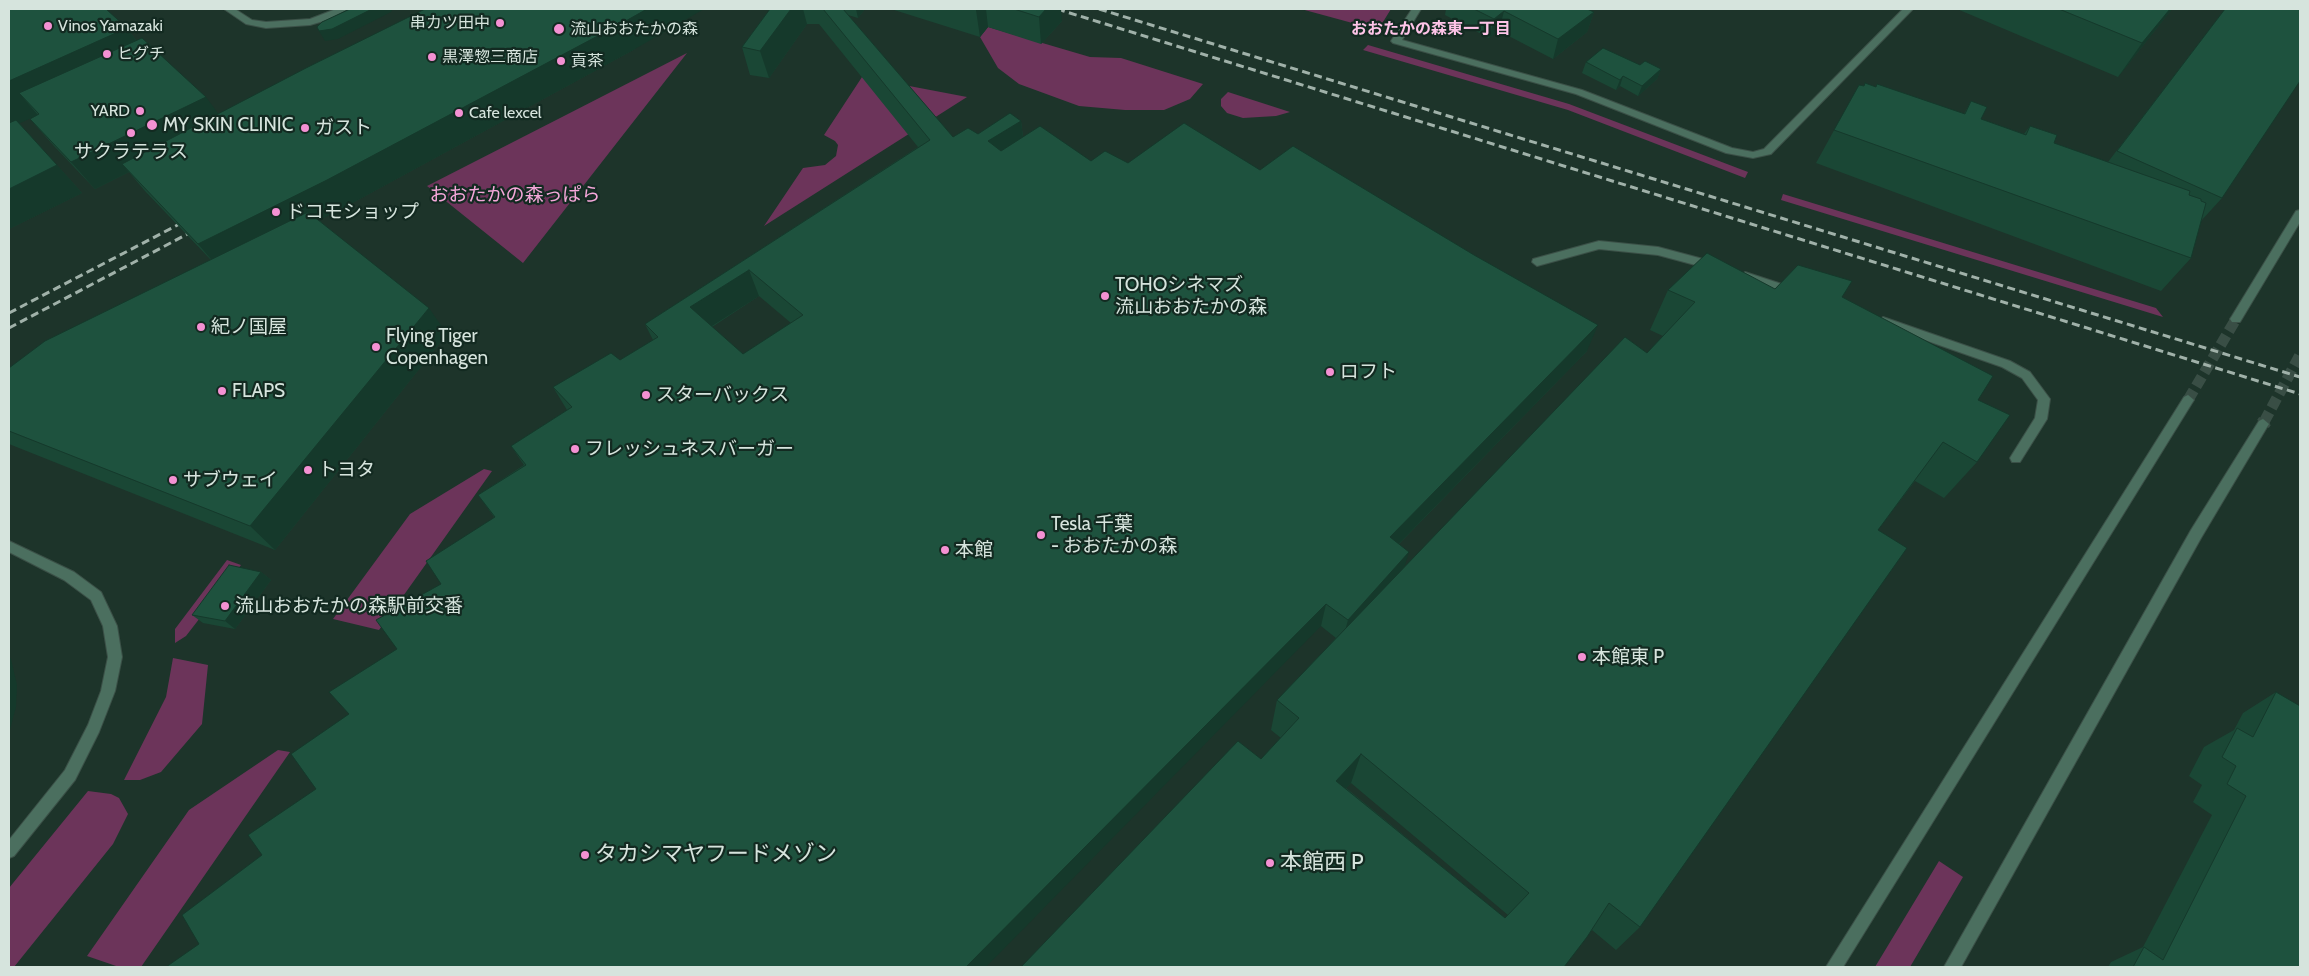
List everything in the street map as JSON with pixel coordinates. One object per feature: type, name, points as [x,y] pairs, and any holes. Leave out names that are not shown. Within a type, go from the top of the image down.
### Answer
[{"type":"street","points":[[229,9],[249,22],[266,25],[310,22],[344,9]]},
{"type":"street","points":[[1416,9],[1396,41],[1578,92],[1730,151],[1753,155],[1767,152],[1908,9]]},
{"type":"street","points":[[2236,319],[2300,214]]},
{"type":"street","points":[[1537,262],[1599,245],[1658,251],[1801,294]]},
{"type":"street","points":[[1874,318],[2006,364],[2026,374],[2044,399],[2041,419],[2016,458]]},
{"type":"street","points":[[1834,967],[2188,400]]},
{"type":"street","points":[[1952,967],[2196,534],[2263,424]]},
{"type":"street","points":[[9,546],[69,576],[96,596],[110,626],[115,657],[108,690],[70,775],[9,851]]},
{"type":"green space","points":[[1301,9],[1391,9],[1378,30]]},
{"type":"green space","points":[[988,27],[1090,57],[1121,58],[1203,84],[1190,99],[1164,110],[1125,110],[1079,106],[1019,84],[998,68],[980,37]]},
{"type":"green space","points":[[1368,45],[1569,104],[1748,172],[1745,178],[1568,110],[1363,50]]},
{"type":"green space","name":"おおたかの森っぱら","points":[[687,53],[523,263],[427,186],[564,116]]},
{"type":"green space","points":[[862,77],[967,97],[764,226],[803,168],[825,165],[836,156],[838,145],[835,141],[824,135]]},
{"type":"green space","points":[[1228,92],[1290,112],[1276,116],[1243,118],[1227,113],[1221,106],[1221,99]]},
{"type":"green space","points":[[1783,194],[2156,308],[2163,317],[1781,200]]},
{"type":"green space","points":[[484,469],[492,471],[379,630],[333,619],[410,514]]},
{"type":"green space","points":[[227,560],[241,565],[186,636],[175,643],[175,629]]},
{"type":"green space","points":[[173,658],[208,665],[202,724],[161,772],[140,780],[124,780],[166,697]]},
{"type":"green space","points":[[278,750],[290,752],[141,967],[119,967],[87,956],[189,810]]},
{"type":"green space","points":[[88,791],[111,794],[119,798],[128,814],[113,844],[14,967],[9,967],[9,888]]},
{"type":"green space","points":[[1939,861],[1963,877],[1910,967],[1875,967]]},
{"type":"building","points":[[9,9],[106,9],[127,28],[9,81]]},
{"type":"building","points":[[350,9],[372,9],[332,29],[319,31],[317,27],[322,22]]},
{"type":"building","name":"流山おおたかの森","points":[[425,9],[647,9],[327,180],[198,244],[122,164],[306,68]]},
{"type":"building","points":[[770,9],[791,9],[760,51],[742,47]]},
{"type":"building","name":"本館","points":[[823,9],[843,9],[953,137],[968,128],[978,134],[1010,113],[1021,121],[988,141],[1001,151],[1040,126],[1091,161],[1105,151],[1128,163],[1184,123],[1260,170],[1293,146],[1474,255],[1598,325],[1390,537],[1409,552],[1348,620],[1326,604],[966,967],[166,967],[199,944],[182,915],[262,855],[248,835],[316,789],[291,754],[349,714],[329,692],[397,649],[376,620],[441,584],[426,561],[495,517],[478,495],[526,465],[511,446],[572,407],[553,387],[611,353],[620,360],[658,337],[645,324],[930,140]],"holes":[[[749,270],[803,315],[743,354],[690,307]]]},
{"type":"building","points":[[1014,9],[1046,9],[1039,17]]},
{"type":"building","points":[[1474,9],[1587,9],[1594,12],[1558,39],[1504,11],[1494,19]]},
{"type":"building","points":[[2059,9],[2170,9],[2142,43]]},
{"type":"building","points":[[2225,9],[2300,9],[2300,81],[2222,198],[2117,151]]},
{"type":"building","points":[[142,38],[206,97],[71,162],[30,119],[39,114],[19,93]]},
{"type":"building","points":[[1603,48],[1640,65],[1645,61],[1661,69],[1642,86],[1623,76],[1620,80],[1586,62]]},
{"type":"building","points":[[1865,83],[1876,87],[1877,84],[1965,114],[1971,101],[1987,107],[1981,119],[2026,135],[2030,126],[2057,135],[2054,143],[2190,191],[2189,195],[2206,203],[2191,258],[1834,130],[1859,85],[1864,86]]},
{"type":"building","points":[[16,120],[57,165],[9,189],[9,123]]},
{"type":"building","name":"FLAPS","points":[[308,212],[429,308],[250,526],[9,431],[9,368],[45,341]]},
{"type":"building","name":"本館東 P","points":[[1707,253],[1775,289],[1798,265],[1852,281],[1842,297],[1993,376],[1978,400],[2010,415],[1977,462],[1943,442],[1878,530],[1907,548],[1640,927],[1609,903],[1587,937],[1564,967],[1021,967],[1238,741],[1261,759],[1299,718],[1277,700],[1625,337],[1647,353],[1695,302],[1668,290]],"holes":[[[1361,754],[1529,893],[1505,918],[1336,781]]]},
{"type":"building","points":[[229,565],[261,572],[225,621],[192,615]]},
{"type":"building","points":[[2276,692],[2300,706],[2299,967],[2133,967],[2144,947],[2163,960],[2246,796],[2227,784],[2236,766],[2222,757],[2237,728],[2253,737]]},
{"type":"tunnel","points":[[2188,400],[2236,319]]},
{"type":"tunnel","points":[[2264,422],[2300,355]]},
{"type":"railway","points":[[1057,9],[2300,394]]},
{"type":"railway","points":[[1099,9],[2300,377]]},
{"type":"railway","points":[[9,313],[191,218]]},
{"type":"railway","points":[[9,328],[199,228]]},
{"type":"place","name":"串カツ田中","points":[[500,23]]},
{"type":"place","name":"Vinos Yamazaki","points":[[48,26]]},
{"type":"place","name":"流山おおたかの森","points":[[559,29]]},
{"type":"place","name":"ヒグチ","points":[[107,54]]},
{"type":"place","name":"黒澤惣三商店","points":[[432,57]]},
{"type":"place","name":"貢茶","points":[[561,61]]},
{"type":"place","name":"YARD","points":[[140,111]]},
{"type":"place","name":"Cafe lexcel","points":[[459,113]]},
{"type":"place","name":"MY SKIN CLINIC","points":[[152,125]]},
{"type":"place","name":"ガスト","points":[[305,128]]},
{"type":"place","name":"サクラテラス","points":[[131,133]]},
{"type":"place","name":"ドコモショップ","points":[[276,212]]},
{"type":"place","name":"TOHOシネマズ 流山おおたかの森","points":[[1105,296]]},
{"type":"place","name":"紀ノ国屋","points":[[201,327]]},
{"type":"place","name":"Flying Tiger Copenhagen","points":[[376,347]]},
{"type":"place","name":"ロフト","points":[[1330,372]]},
{"type":"place","name":"FLAPS","points":[[222,391]]},
{"type":"place","name":"スターバックス","points":[[646,395]]},
{"type":"place","name":"フレッシュネスバーガー","points":[[575,449]]},
{"type":"place","name":"トヨタ","points":[[308,470]]},
{"type":"place","name":"サブウェイ","points":[[173,480]]},
{"type":"place","name":"Tesla 千葉 - おおたかの森","points":[[1041,535]]},
{"type":"place","name":"本館","points":[[945,550]]},
{"type":"place","name":"流山おおたかの森駅前交番","points":[[225,606]]},
{"type":"place","name":"本館東 P","points":[[1582,657]]},
{"type":"place","name":"タカシマヤフードメゾン","points":[[585,855]]},
{"type":"place","name":"本館西 P","points":[[1270,863]]},
{"type":"district","name":"おおたかの森東一丁目","points":[[1431,29]]}]
